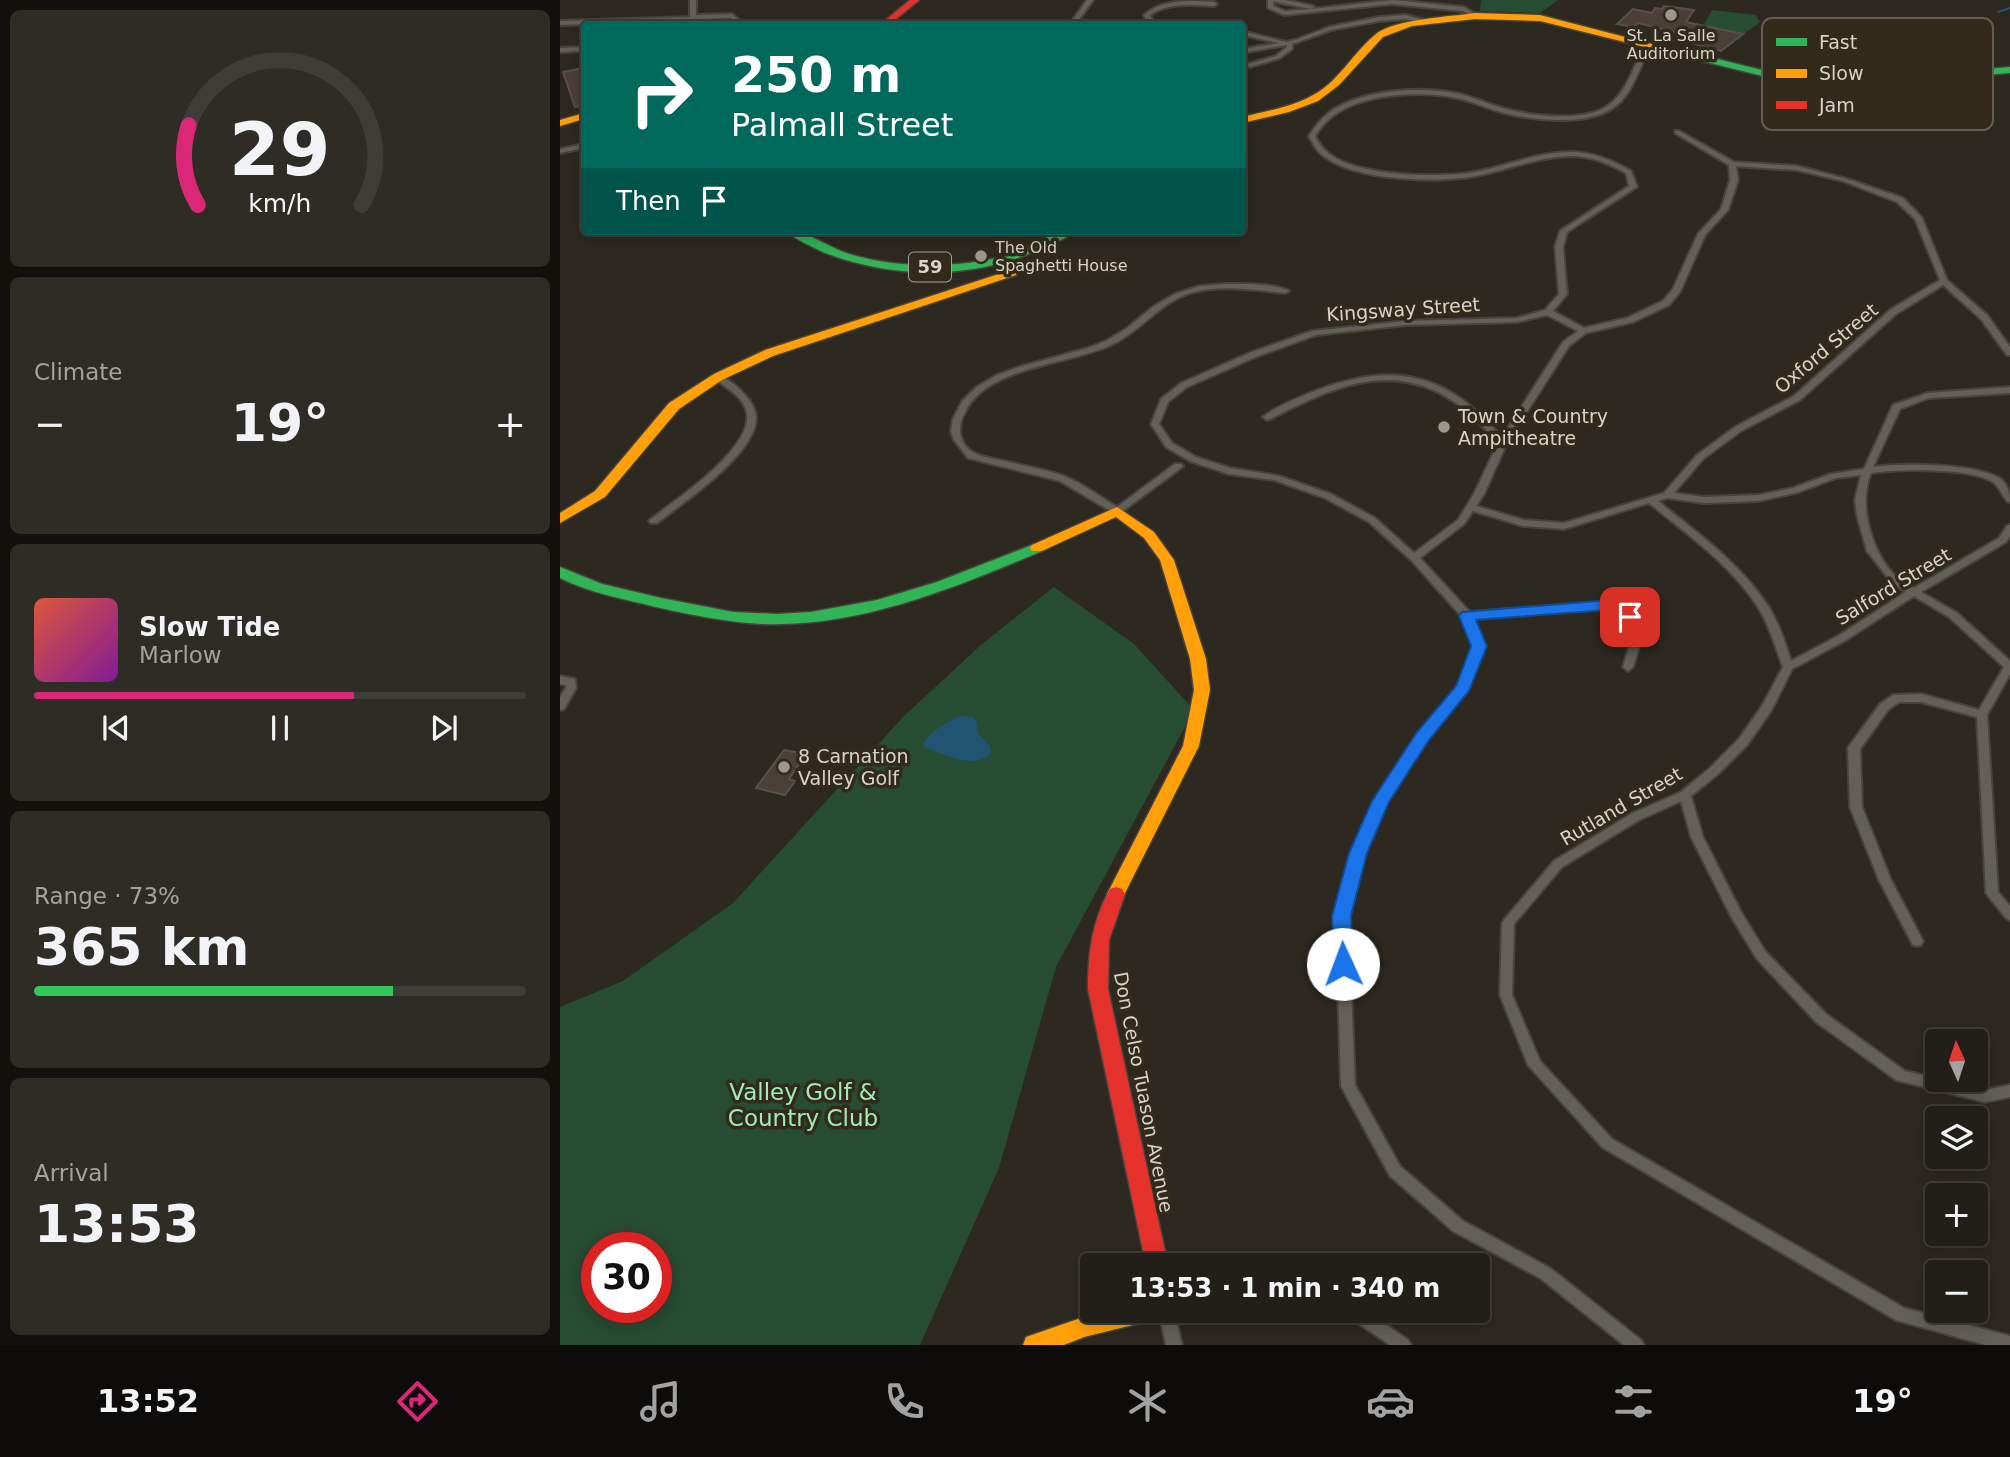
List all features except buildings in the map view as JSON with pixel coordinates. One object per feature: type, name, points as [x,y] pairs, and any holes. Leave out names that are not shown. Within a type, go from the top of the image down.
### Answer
[{"type":"street","points":[[693,0],[693,20]]},
{"type":"street","points":[[889,21],[915,0]]},
{"type":"street","points":[[1075,21],[1090,0]]},
{"type":"street","points":[[1324,10],[1274,0],[1270,7],[1284,13],[1324,10],[1391,1]]},
{"type":"street","points":[[1372,0],[1464,9],[1475,16]]},
{"type":"street","points":[[1150,21],[1147,15],[1156,8],[1182,4],[1214,4]]},
{"type":"street","points":[[649,21],[732,16],[738,21]]},
{"type":"street","points":[[1246,119],[1286,110],[1315,99],[1336,83],[1380,35],[1426,21],[1475,16],[1540,18],[1762,73]]},
{"type":"street","points":[[1246,50],[1289,44],[1329,29],[1379,19],[1405,17],[1426,21]]},
{"type":"street","points":[[560,23],[581,23]]},
{"type":"street","points":[[1246,34],[1289,44]]},
{"type":"street","points":[[1250,65],[1278,57],[1290,48],[1289,44]]},
{"type":"street","points":[[1583,331],[1548,312],[1563,294],[1559,247],[1564,231],[1633,187],[1629,172],[1598,156],[1580,154],[1546,155],[1465,175],[1430,179],[1387,176],[1337,162],[1319,150],[1312,136],[1326,116],[1351,102],[1392,94],[1425,92],[1455,95],[1510,113],[1539,116],[1596,113],[1607,110],[1619,100],[1648,45]]},
{"type":"street","points":[[560,50],[581,49]]},
{"type":"street","points":[[560,123],[581,117]]},
{"type":"street","points":[[1677,132],[1731,164],[1797,168],[1845,180],[1900,200],[1918,218],[1944,281],[1984,317],[2010,353]]},
{"type":"street","points":[[560,151],[581,147]]},
{"type":"street","points":[[1414,558],[1461,522],[1503,443],[1566,344],[1583,331],[1630,320],[1666,303],[1672,297],[1702,234],[1724,210],[1734,180],[1731,164]]},
{"type":"street","name":"59","points":[[799,235],[825,251],[876,263],[934,267],[1002,260],[1060,235]]},
{"type":"street","points":[[560,519],[600,494],[616,478],[674,405],[718,377],[769,353],[1012,273],[1002,260]]},
{"type":"street","name":"Oxford Street","points":[[1667,495],[1700,457],[1738,429],[1797,398],[1892,312],[1944,281]]},
{"type":"street","points":[[1117,511],[1063,478],[971,456],[961,448],[956,436],[956,424],[967,399],[984,385],[1008,374],[1107,344],[1128,333],[1159,305],[1178,295],[1209,288],[1285,291]]},
{"type":"street","name":"Kingsway Street","points":[[1548,312],[1517,320],[1406,323],[1315,333],[1255,354],[1184,385],[1164,401],[1154,424],[1169,445],[1193,459],[1229,471],[1276,478],[1328,496],[1372,520],[1414,558],[1467,616],[1479,646],[1464,688],[1423,736],[1381,801],[1358,853],[1342,916],[1348,1086],[1395,1171],[1458,1226],[1545,1273],[1636,1345]]},
{"type":"street","points":[[654,521],[732,456],[750,428],[752,417],[745,400],[718,377]]},
{"type":"street","points":[[1267,417],[1350,380],[1401,377],[1452,397],[1503,443]]},
{"type":"street","points":[[2010,390],[1928,396],[1896,407],[1867,469],[1860,500],[1872,551],[1895,581],[1953,615],[2010,665],[1982,715],[1992,893],[2010,915]]},
{"type":"street","points":[[560,572],[589,586],[686,609],[757,618],[792,618],[862,607],[928,589],[1051,542],[1117,511],[1178,466]]},
{"type":"street","points":[[1471,507],[1523,523],[1564,526],[1667,495],[1704,500],[1759,498],[1867,469],[1949,468],[1973,472],[1997,481],[2010,499]]},
{"type":"street","points":[[1651,500],[1722,561],[1750,589],[1774,625],[1788,667]]},
{"type":"street","name":"Don Celso Tuason Avenue","points":[[1117,511],[1143,528],[1163,554],[1200,660],[1204,686],[1201,717],[1191,746],[1105,916],[1097,948],[1098,989],[1154,1253]]},
{"type":"street","name":"Salford Street","points":[[1788,667],[1842,638],[2003,540],[2010,528]]},
{"type":"street","points":[[1467,616],[1610,604],[1630,617],[1639,631],[1628,667]]},
{"type":"street","name":"Rutland Street","points":[[1788,667],[1767,708],[1742,742],[1714,771],[1685,795],[1635,817],[1558,864],[1508,923],[1507,995],[1535,1065],[1607,1143],[1901,1315],[2010,1344]]},
{"type":"street","points":[[560,680],[571,682],[571,688],[560,706]]},
{"type":"street","points":[[1917,942],[1885,880],[1856,807],[1854,748],[1884,707],[1897,698],[1921,698],[1982,715]]},
{"type":"street","points":[[1685,795],[1697,837],[1736,915],[1761,955],[1821,1018],[1901,1076],[1985,1096],[2010,1091]]},
{"type":"street","points":[[1034,1345],[1096,1323]]},
{"type":"street","points":[[1169,1323],[1174,1345]]},
{"type":"street","points":[[1371,1323],[1403,1345]]},
{"type":"green space","points":[[1481,0],[1558,0],[1540,13],[1480,11]]},
{"type":"green space","points":[[1712,10],[1756,15],[1760,22],[1744,34],[1703,26]]},
{"type":"green space","name":"Valley Golf & Country Club","points":[[1054,587],[1134,644],[1194,710],[1056,967],[999,1168],[920,1345],[560,1345],[560,1007],[623,981],[733,903],[904,716],[982,644]]},
{"type":"water","points":[[960,716],[973,717],[977,723],[977,732],[990,746],[991,753],[984,758],[967,761],[924,747],[923,743],[935,731]]},
{"type":"waterway","points":[[1998,12],[2010,8]]},
{"type":"traffic: fast","points":[[1705,59],[1762,73]]},
{"type":"traffic: fast","points":[[1993,71],[2010,70]]},
{"type":"traffic: fast","points":[[799,235],[841,255],[895,267],[923,269],[978,265],[1005,259],[1061,235]]},
{"type":"traffic: fast","points":[[560,572],[597,587],[661,603],[704,612],[777,619],[811,617],[878,605],[975,574],[1037,548]]},
{"type":"traffic: slow","points":[[1246,119],[1286,110],[1315,99],[1336,83],[1380,35],[1411,24],[1475,16],[1540,18],[1705,59]]},
{"type":"traffic: slow","points":[[560,123],[581,117]]},
{"type":"traffic: slow","points":[[560,519],[600,494],[674,406],[718,377],[769,353],[1012,273],[1002,260]]},
{"type":"traffic: slow","points":[[1037,548],[1117,511],[1149,535],[1167,560],[1198,659],[1202,690],[1191,746],[1116,894]]},
{"type":"traffic: slow","points":[[1034,1345],[1096,1323]]},
{"type":"traffic: jam","points":[[889,21],[915,0]]},
{"type":"traffic: jam","points":[[1116,894],[1105,918],[1100,940],[1098,989],[1154,1253]]},
{"type":"place","name":"St. La Salle Auditorium","points":[[1671,15]]},
{"type":"place","name":"The Old Spaghetti House","points":[[981,256]]},
{"type":"place","name":"Town & Country Ampitheatre","points":[[1444,427]]},
{"type":"place","name":"8 Carnation Valley Golf","points":[[784,767]]},
{"type":"route","points":[[1343,964],[1342,916],[1358,853],[1381,801],[1423,736],[1464,688],[1479,646],[1467,616],[1610,604],[1630,617]]}]
